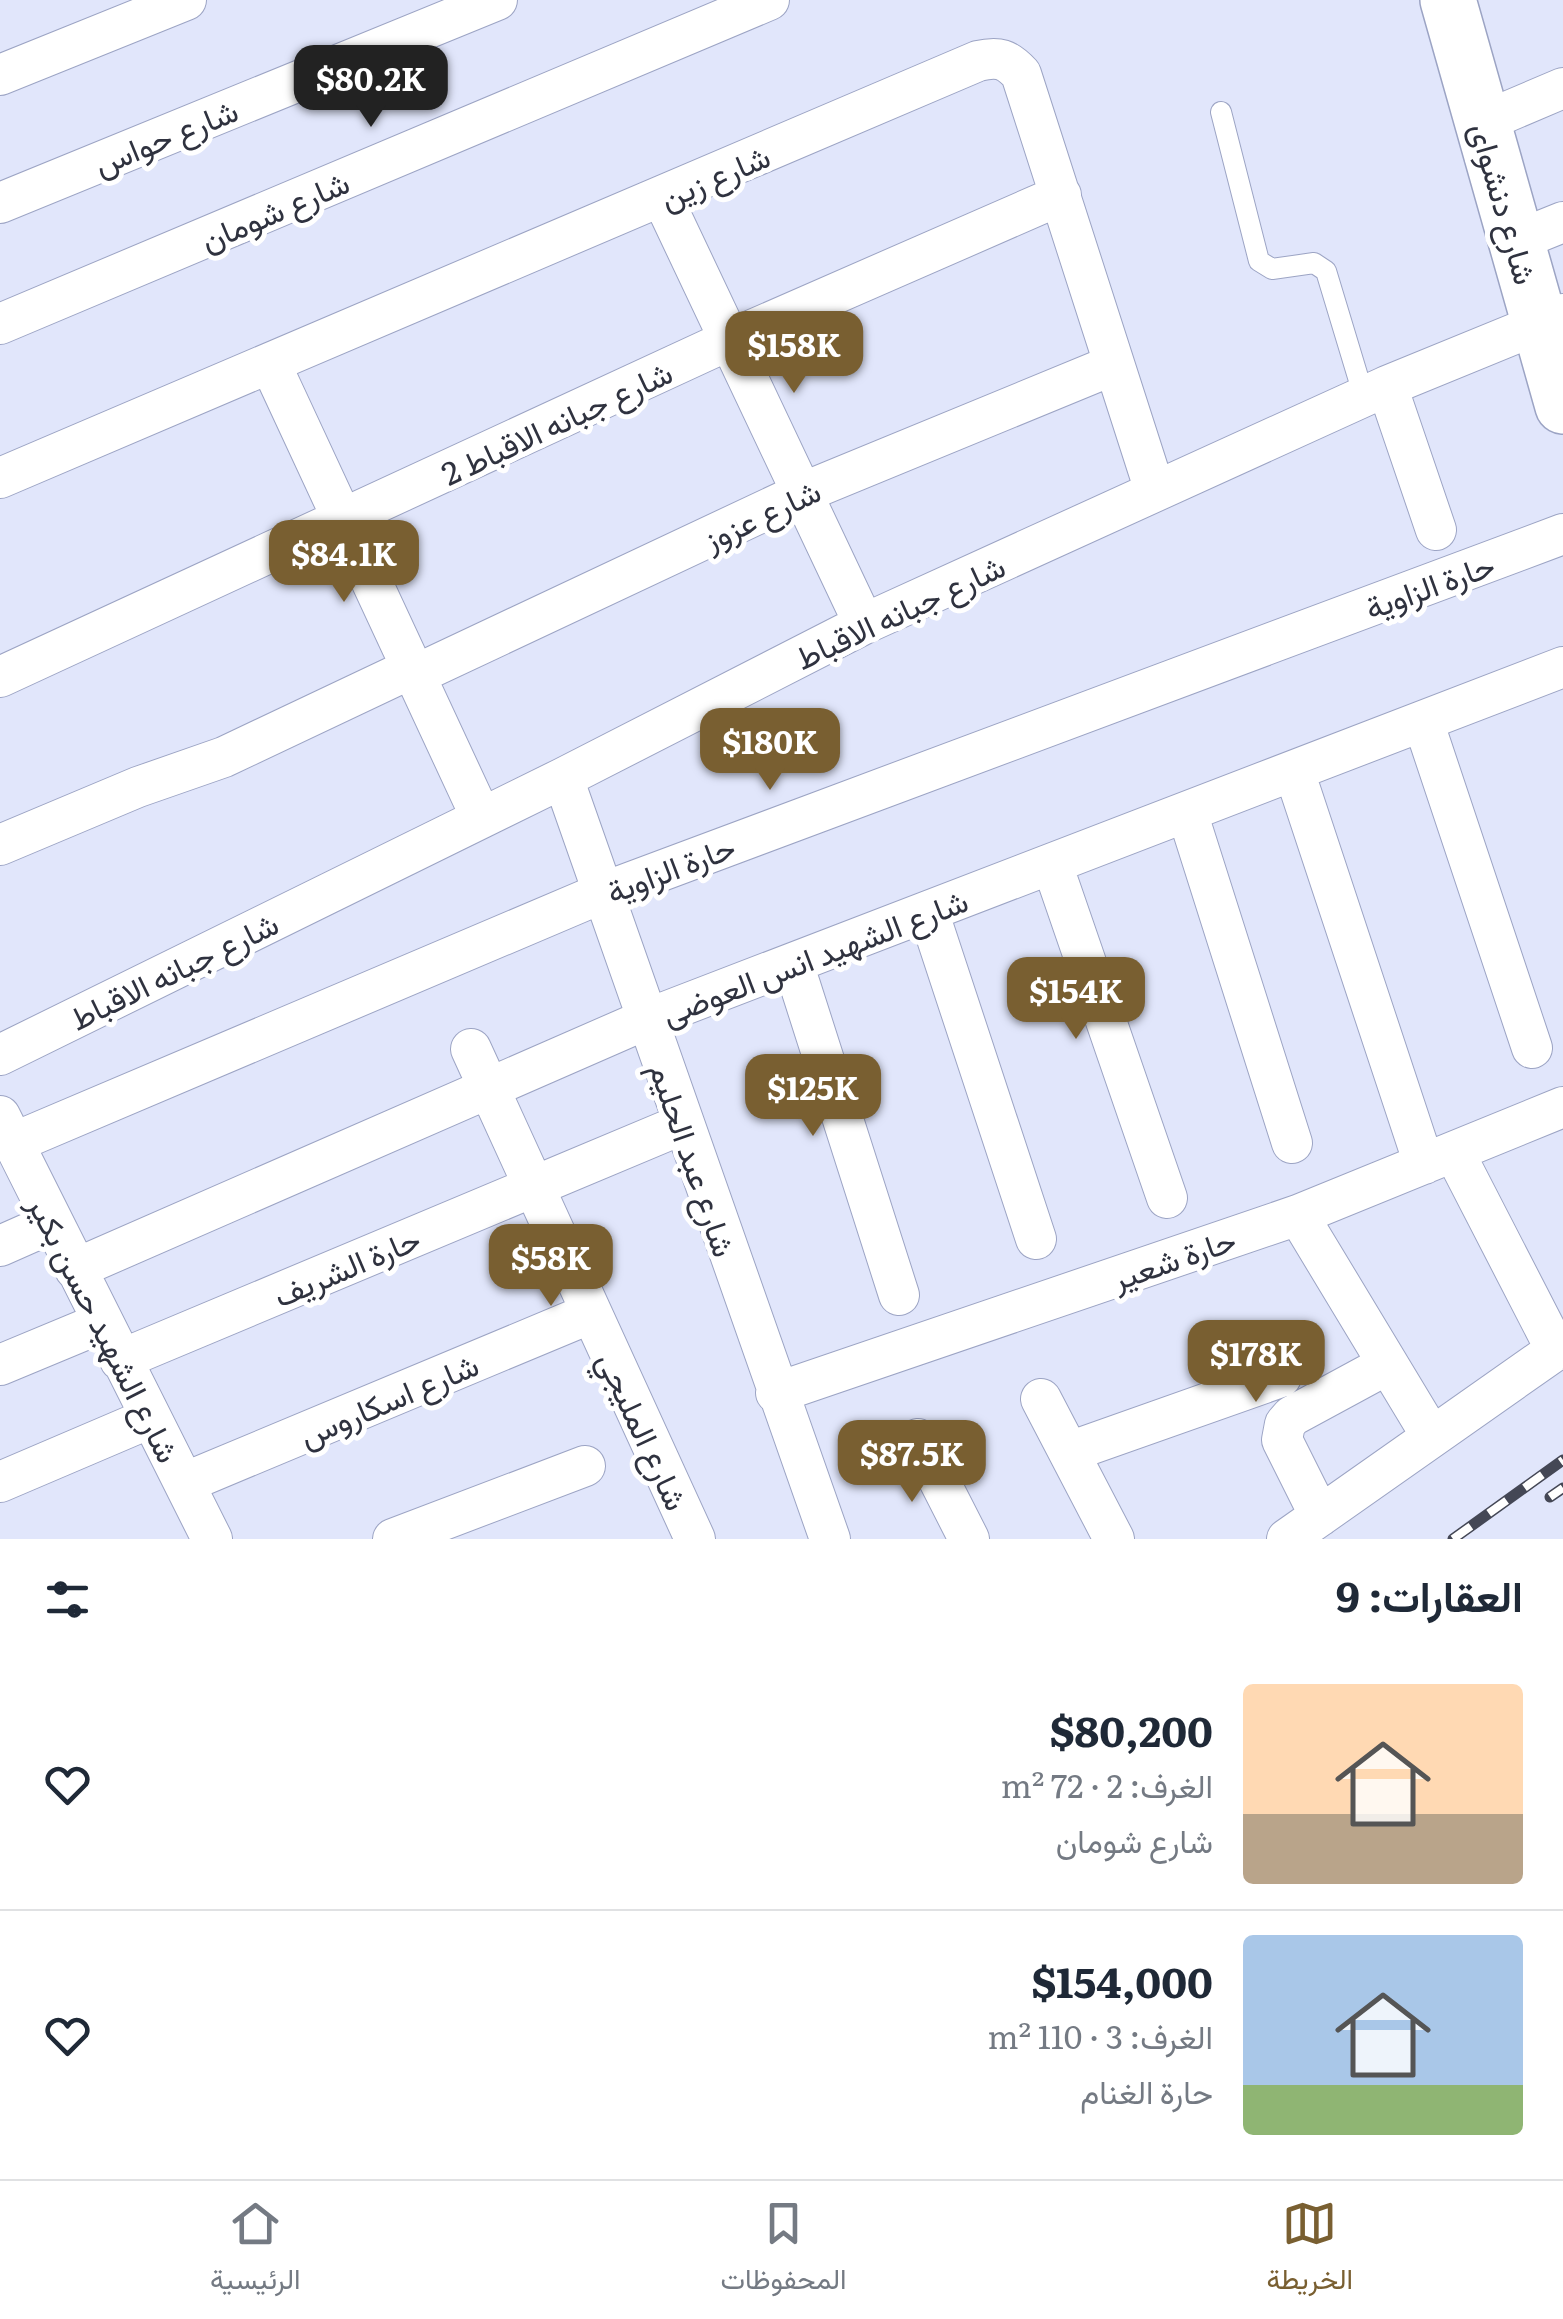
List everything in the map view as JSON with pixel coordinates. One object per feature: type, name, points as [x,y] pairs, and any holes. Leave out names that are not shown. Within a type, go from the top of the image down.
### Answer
[{"type":"street","points":[[0,75],[186,0]]},
{"type":"street","name":"شارع حواس","points":[[0,203],[497,0]]},
{"type":"street","name":"شارع شومان","points":[[0,324],[769,0]]},
{"type":"street","name":"شارع دنشواى","points":[[1460,4],[1483,122],[1540,231],[1563,406]]},
{"type":"street","name":"شارع زين","points":[[0,478],[994,57],[1008,60],[1022,74],[1155,491]]},
{"type":"street","points":[[1483,122],[1563,88]]},
{"type":"street","name":"شارع جبانه الاقباط 2","points":[[0,678],[727,340],[1061,196]]},
{"type":"street","points":[[662,198],[864,624]]},
{"type":"street","name":"شارع جبانه الاقباط","points":[[0,1054],[563,778],[864,624],[1375,392],[1552,318]]},
{"type":"street","points":[[270,364],[482,818]]},
{"type":"street","name":"شارع عزوز","points":[[0,844],[138,787],[224,757],[802,493],[1113,364]]},
{"type":"street","points":[[1375,392],[1436,530]]},
{"type":"street","name":"حارة الزاوية","points":[[6,1129],[602,893],[1563,534]]},
{"type":"street","name":"شارع الشهيد انس العوضى","points":[[75,1269],[646,1019],[1563,668]]},
{"type":"street","points":[[1423,721],[1532,1048]]},
{"type":"street","points":[[1294,770],[1439,1158],[1560,1347],[1304,1528],[1282,1440],[1285,1424],[1292,1416],[1388,1364]]},
{"type":"street","name":"شارع عبد الحليم","points":[[563,778],[830,1539]]},
{"type":"street","points":[[1187,812],[1292,1143]]},
{"type":"street","points":[[1052,864],[1167,1198]]},
{"type":"street","points":[[928,910],[1036,1239]]},
{"type":"street","points":[[793,962],[900,1295]]},
{"type":"street","name":"شارع المليجي","points":[[471,1049],[694,1539]]},
{"type":"street","name":"حارة شعير","points":[[776,1393],[1298,1214],[1563,1107]]},
{"type":"street","name":"حارة الشريف","points":[[120,1360],[683,1124]]},
{"type":"street","name":"شارع الشهيد حسن بكير","points":[[6,1129],[184,1482],[198,1535]]},
{"type":"street","points":[[1298,1214],[1432,1437]]},
{"type":"street","points":[[0,1246],[52,1223]]},
{"type":"street","name":"شارع اسكاروس","points":[[184,1482],[591,1313]]},
{"type":"street","points":[[0,1365],[101,1323]]},
{"type":"street","points":[[1069,1452],[1281,1376]]},
{"type":"street","points":[[1041,1399],[1114,1539]]},
{"type":"street","points":[[0,1482],[150,1418]]},
{"type":"street","points":[[918,1439],[968,1539]]},
{"type":"street","points":[[393,1539],[585,1466]]},
{"type":"lane","points":[[1221,112],[1260,260],[1272,270],[1314,263],[1326,271],[1375,392]]},
{"type":"railway","points":[[1453,1539],[1563,1460]]},
{"type":"railway","points":[[1550,1497],[1563,1488]]}]
